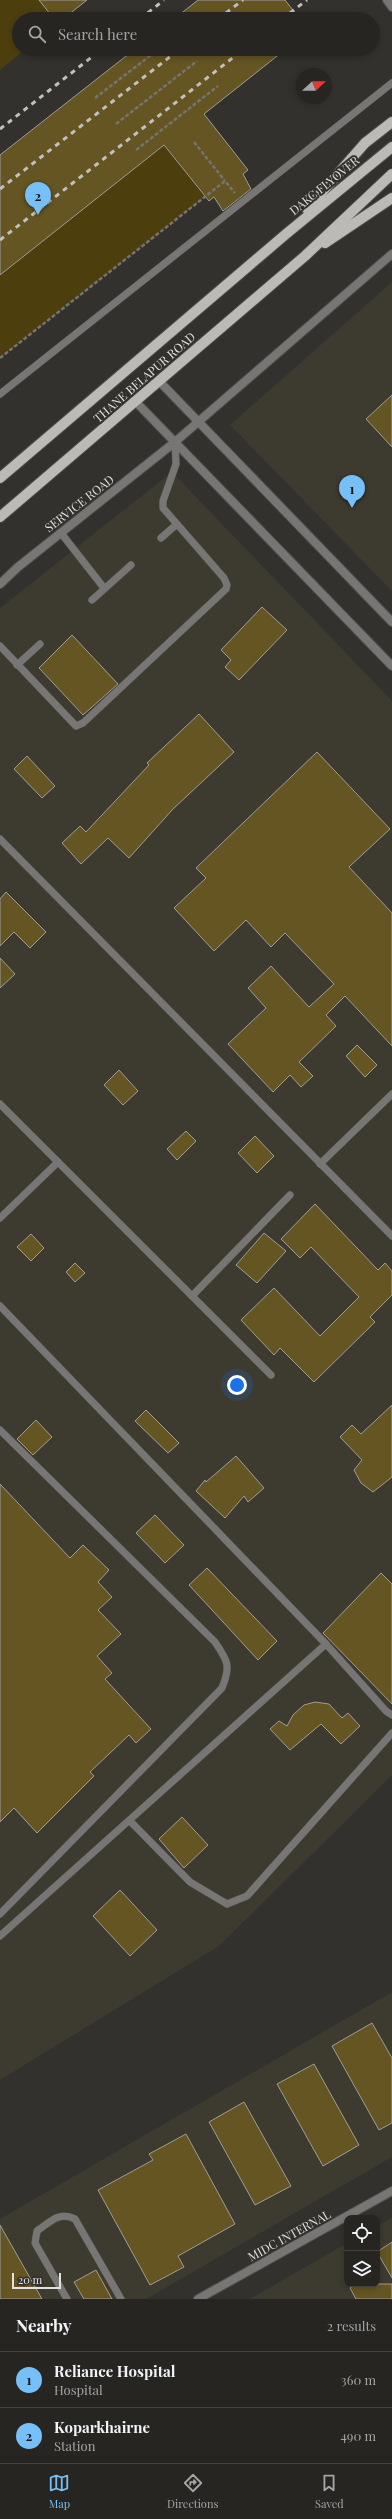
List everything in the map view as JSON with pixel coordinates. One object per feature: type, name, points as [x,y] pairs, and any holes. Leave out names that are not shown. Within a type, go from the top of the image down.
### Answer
[{"type":"main road","points":[[286,234],[366,143],[392,122]]},
{"type":"main road","name":"DAKC FLYOVER","points":[[286,234],[392,147]]},
{"type":"main road","points":[[305,256],[392,174]]},
{"type":"main road","points":[[305,256],[392,198]]},
{"type":"main road","name":"THANE BELAPUR ROAD","points":[[0,478],[286,234]]},
{"type":"main road","name":"THANE BELAPUR ROAD","points":[[0,517],[305,256]]},
{"type":"street","points":[[387,0],[392,7]]},
{"type":"street","name":"SERVICE ROAD","points":[[0,584],[18,567],[199,422],[392,254]]},
{"type":"street","points":[[159,381],[392,622]]},
{"type":"street","points":[[135,401],[392,666]]},
{"type":"street","name":"MIDC INTERNAL","points":[[198,2299],[392,2191]]},
{"type":"lane","points":[[0,394],[392,83]]},
{"type":"lane","points":[[0,646],[72,724],[76,726],[83,722],[226,589],[227,585],[224,578],[177,524],[162,504],[176,464],[175,442]]},
{"type":"lane","points":[[161,538],[177,524]]},
{"type":"lane","points":[[61,533],[104,588]]},
{"type":"lane","points":[[92,600],[131,565]]},
{"type":"lane","points":[[17,665],[40,644]]},
{"type":"lane","points":[[0,839],[392,1236]]},
{"type":"lane","points":[[320,1164],[392,1094]]},
{"type":"lane","points":[[0,1104],[271,1374]]},
{"type":"lane","points":[[0,1218],[58,1162]]},
{"type":"lane","points":[[192,1296],[290,1195]]},
{"type":"lane","points":[[0,1306],[326,1644],[386,1711],[392,1715]]},
{"type":"lane","points":[[0,1430],[215,1642],[225,1656],[229,1666],[222,1688],[211,1700],[0,1914]]},
{"type":"lane","points":[[0,1936],[326,1644]]},
{"type":"lane","points":[[130,1821],[190,1882],[227,1904],[247,1896],[392,1733]]},
{"type":"lane","points":[[67,2299],[35,2243],[37,2231],[60,2215],[66,2214],[75,2219],[120,2299]]},
{"type":"path","points":[[95,98],[149,56]]},
{"type":"path","points":[[116,124],[197,61]]},
{"type":"path","points":[[136,150],[218,86]]},
{"type":"path","points":[[194,142],[242,203]]},
{"type":"path","points":[[0,358],[225,181]]},
{"type":"shaded area","points":[[0,0],[39,0],[48,12],[12,12],[12,56],[17,56],[0,70]]},
{"type":"shaded area","points":[[164,145],[205,197],[0,358],[0,275]]},
{"type":"shaded area","points":[[392,282],[392,591],[230,425]]},
{"type":"shaded area","points":[[172,472],[392,701],[392,1775],[219,1946],[0,2080],[0,608]]},
{"type":"shaded area","points":[[392,1992],[392,2157],[146,2299],[0,2299],[0,2219]]},
{"type":"shaded area","points":[[392,2217],[392,2299],[250,2299],[344,2245],[344,2287],[380,2287],[380,2224]]},
{"type":"building","points":[[39,0],[87,0],[72,12],[48,12]]},
{"type":"building","points":[[198,0],[285,0],[294,12],[183,12]]},
{"type":"building","points":[[126,56],[277,56],[204,114],[248,170],[243,174],[251,189],[223,211],[214,197],[209,201],[164,145],[0,275],[0,155]]},
{"type":"building","points":[[392,395],[392,447],[366,419]]},
{"type":"building","points":[[262,607],[287,630],[239,680],[225,667],[231,660],[221,650]]},
{"type":"building","points":[[72,635],[118,684],[83,715],[39,668]]},
{"type":"building","points":[[199,714],[234,752],[173,809],[129,858],[108,838],[81,864],[62,843],[80,826],[86,832],[149,765],[147,763]]},
{"type":"building","points":[[317,752],[390,829],[349,867],[392,913],[392,1046],[345,996],[326,1015],[336,1026],[299,1062],[313,1076],[301,1087],[290,1075],[273,1092],[228,1044],[266,1008],[248,988],[271,966],[309,1007],[334,984],[285,933],[271,947],[246,920],[214,951],[174,908],[206,878],[196,868]]},
{"type":"building","points":[[27,756],[55,786],[42,798],[14,769]]},
{"type":"building","points":[[6,892],[46,932],[30,948],[14,932],[0,946],[0,899]]},
{"type":"building","points":[[0,958],[15,974],[0,988]]},
{"type":"building","points":[[357,1045],[377,1065],[365,1077],[346,1056]]},
{"type":"building","points":[[119,1070],[138,1091],[123,1105],[104,1085]]},
{"type":"building","points":[[186,1131],[196,1141],[177,1160],[167,1149]]},
{"type":"building","points":[[255,1136],[274,1156],[257,1173],[238,1153]]},
{"type":"building","points":[[315,1204],[378,1270],[385,1263],[392,1271],[392,1295],[370,1317],[375,1322],[314,1382],[280,1348],[274,1355],[241,1320],[274,1288],[320,1336],[359,1297],[311,1247],[300,1258],[281,1239]]},
{"type":"building","points":[[264,1233],[286,1251],[257,1283],[236,1265]]},
{"type":"building","points":[[31,1234],[44,1248],[31,1261],[17,1247]]},
{"type":"building","points":[[75,1263],[85,1273],[75,1282],[66,1272]]},
{"type":"building","points":[[392,1405],[392,1477],[373,1492],[361,1483],[354,1470],[362,1460],[340,1437],[352,1425],[361,1434]]},
{"type":"building","points":[[146,1410],[179,1443],[168,1453],[135,1421]]},
{"type":"building","points":[[36,1420],[52,1437],[33,1455],[17,1439]]},
{"type":"building","points":[[236,1456],[264,1488],[248,1502],[244,1496],[225,1518],[196,1491],[205,1480],[206,1482]]},
{"type":"building","points":[[0,1484],[70,1558],[83,1545],[109,1570],[98,1582],[112,1597],[98,1610],[121,1634],[97,1656],[112,1673],[105,1679],[151,1729],[136,1743],[129,1735],[90,1772],[94,1776],[37,1833],[14,1808],[0,1822]]},
{"type":"building","points":[[155,1515],[184,1545],[165,1563],[136,1533]]},
{"type":"building","points":[[207,1568],[277,1641],[258,1660],[189,1585]]},
{"type":"building","points":[[381,1573],[392,1584],[392,1704],[323,1633]]},
{"type":"building","points":[[315,1702],[329,1704],[342,1718],[348,1713],[360,1726],[341,1744],[321,1724],[290,1750],[270,1729],[279,1721],[287,1726],[293,1715],[304,1705]]},
{"type":"building","points":[[182,1817],[208,1845],[184,1868],[159,1839]]},
{"type":"building","points":[[120,1890],[157,1930],[130,1956],[93,1916]]},
{"type":"building","points":[[372,2023],[392,2058],[392,2123],[379,2130],[332,2046]]},
{"type":"building","points":[[314,2064],[359,2145],[323,2166],[277,2084]]},
{"type":"building","points":[[244,2102],[291,2186],[255,2205],[209,2122]]},
{"type":"building","points":[[186,2134],[235,2224],[178,2256],[184,2267],[150,2285],[98,2190],[153,2160],[149,2154]]},
{"type":"building","points":[[0,2225],[42,2299],[0,2299]]},
{"type":"building","points":[[392,2242],[392,2278],[380,2257],[380,2250]]},
{"type":"building","points":[[96,2270],[112,2299],[84,2299],[74,2282]]},
{"type":"building","points":[[380,2284],[392,2284],[392,2299],[356,2299],[350,2288],[380,2287]]},
{"type":"railway","points":[[149,12],[164,0]]},
{"type":"railway","points":[[227,12],[243,0]]},
{"type":"railway","points":[[291,12],[307,0]]},
{"type":"railway","points":[[0,129],[93,56]]},
{"type":"railway","points":[[0,189],[171,56]]},
{"type":"railway","points":[[0,240],[235,56]]},
{"type":"place","name":"Koparkhairne","points":[[38,215]]},
{"type":"place","name":"Reliance Hospital","points":[[352,508]]}]
